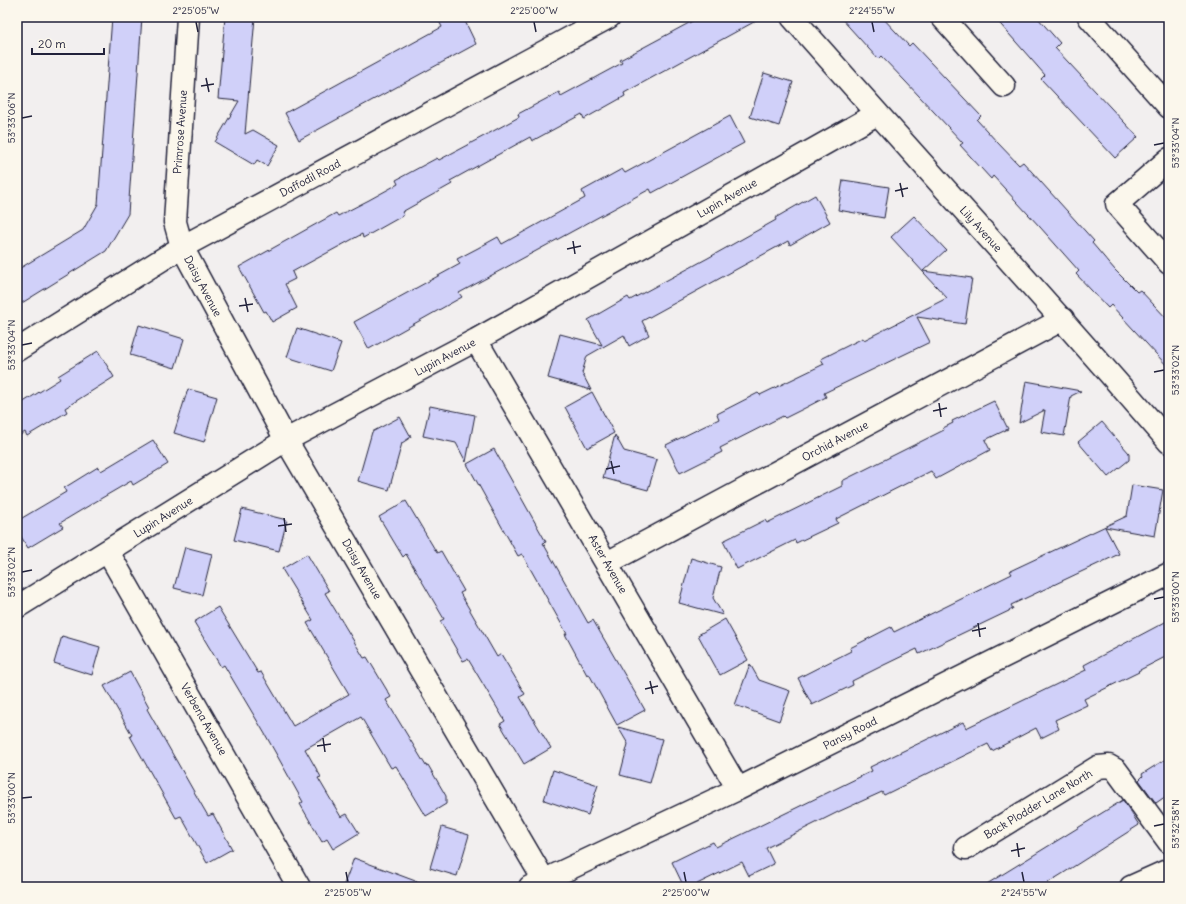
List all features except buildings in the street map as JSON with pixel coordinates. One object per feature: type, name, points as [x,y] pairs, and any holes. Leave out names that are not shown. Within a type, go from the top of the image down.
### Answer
[{"type":"street","name":"Primrose Avenue","points":[[182,247],[175,222],[188,17]]},
{"type":"street","name":"Daffodil Road","points":[[17,350],[182,247],[609,17]]},
{"type":"street","name":"Lily Avenue","points":[[792,17],[877,114],[1063,319],[1169,442]]},
{"type":"street","points":[[942,17],[1004,86]]},
{"type":"street","points":[[1089,17],[1169,106]]},
{"type":"street","name":"Lupin Avenue","points":[[17,607],[108,552],[286,440],[476,340],[877,114]]},
{"type":"street","points":[[1169,159],[1117,204],[1169,262]]},
{"type":"street","name":"Daisy Avenue","points":[[182,247],[286,440],[541,885]]},
{"type":"street","name":"Orchid Avenue","points":[[607,563],[1063,319]]},
{"type":"street","name":"Aster Avenue","points":[[476,340],[738,789]]},
{"type":"street","name":"Verbena Avenue","points":[[108,552],[300,887]]},
{"type":"street","name":"Pansy Road","points":[[541,885],[738,789],[1169,574]]},
{"type":"street","name":"Back Plodder Lane North","points":[[966,848],[1098,768],[1109,766],[1116,770],[1169,842]]},
{"type":"street","points":[[1131,887],[1169,870]]}]
